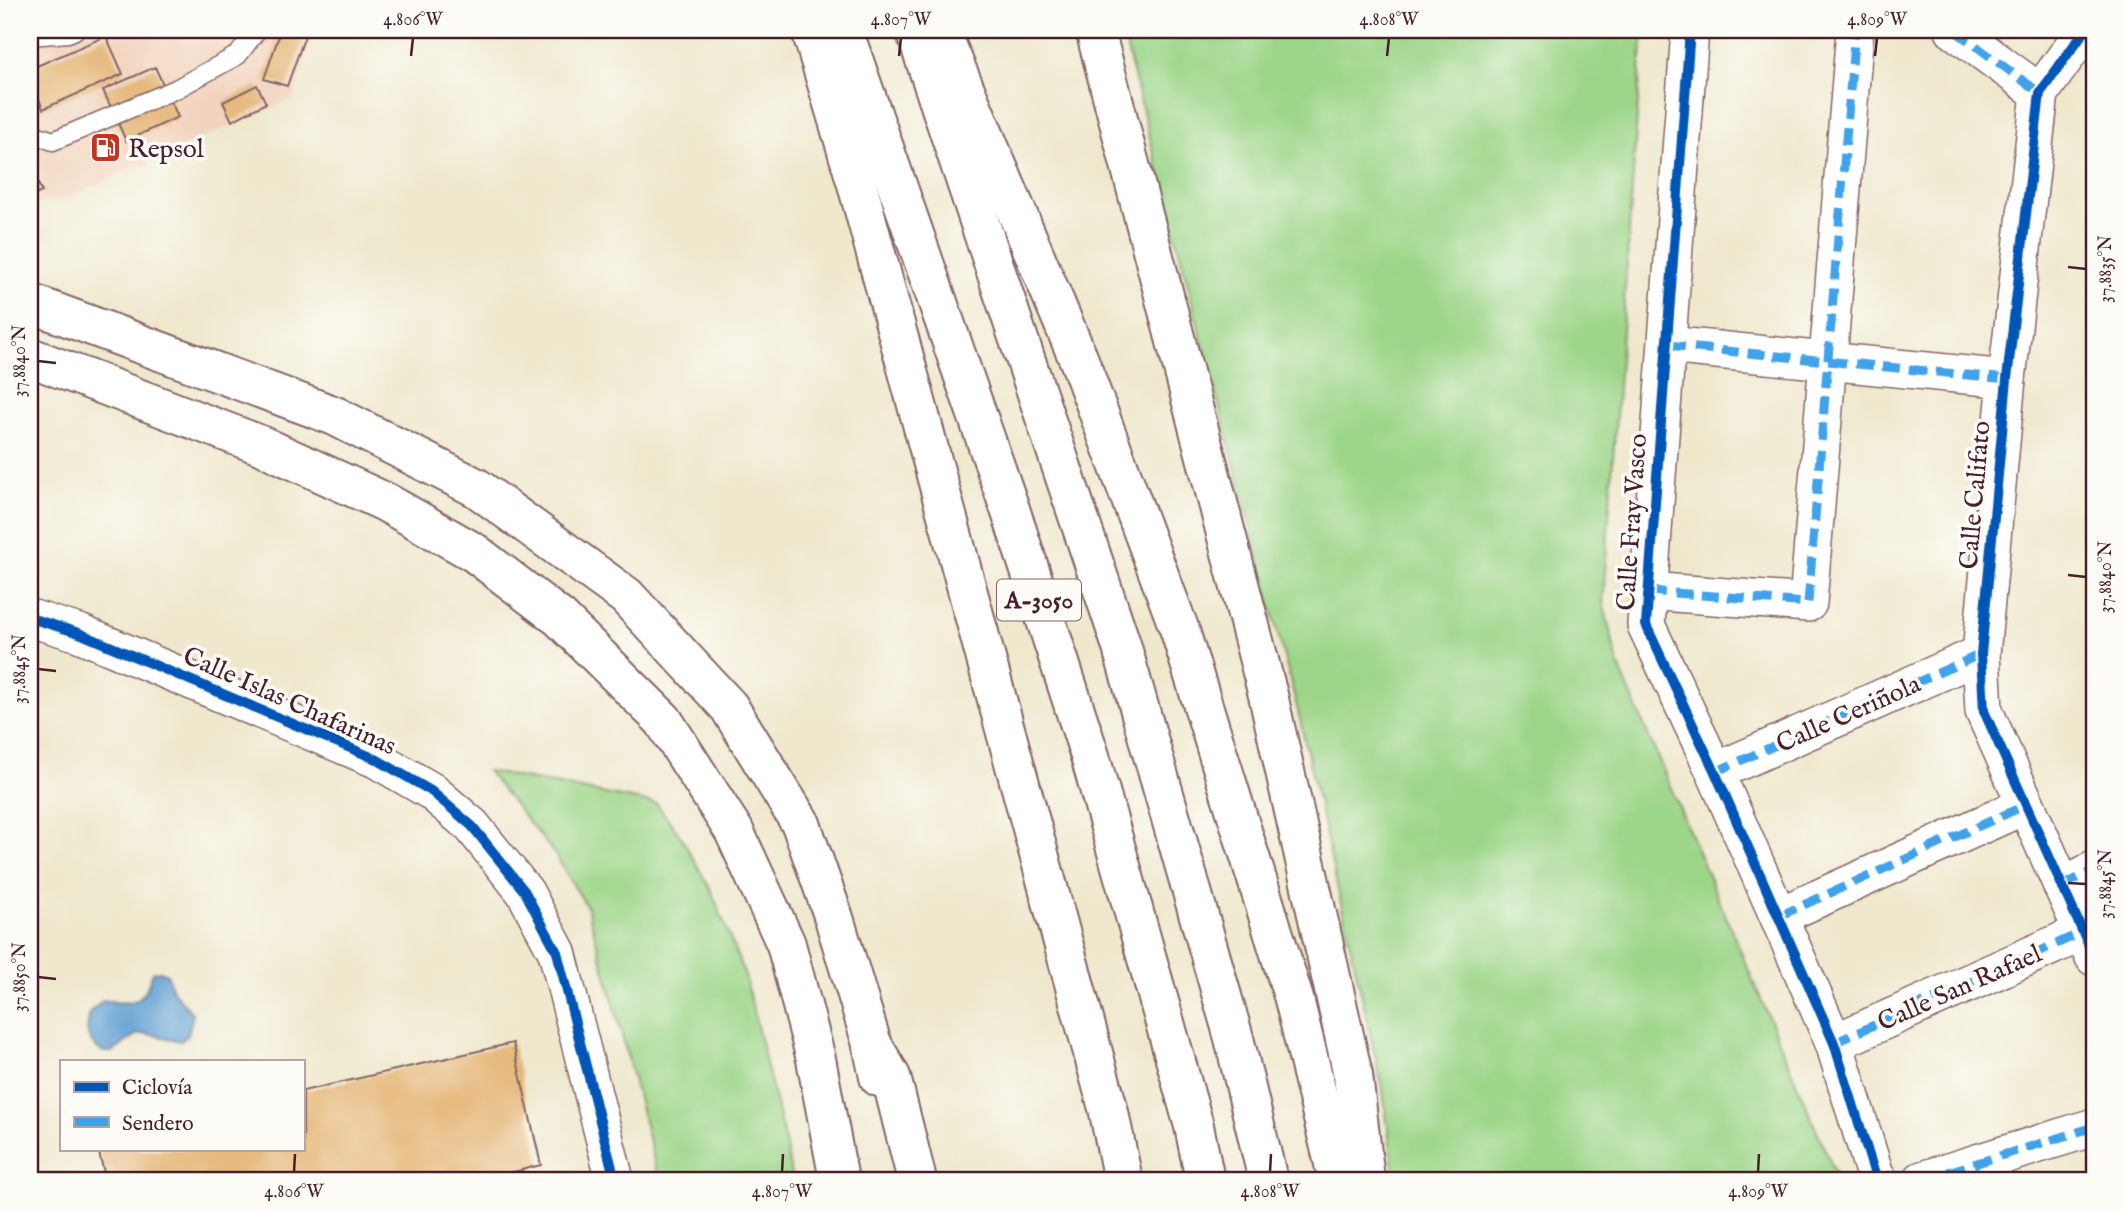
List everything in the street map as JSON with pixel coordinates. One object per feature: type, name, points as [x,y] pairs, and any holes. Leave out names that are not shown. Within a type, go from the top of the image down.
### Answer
[{"type":"main road","points":[[811,30],[857,184],[1108,1108],[1123,1180]]},
{"type":"main road","name":"A-3050","points":[[843,30],[1011,512],[1090,756],[1194,1126],[1205,1180]]},
{"type":"main road","name":"A-3050","points":[[915,30],[1121,645],[1234,1038],[1268,1180]]},
{"type":"main road","points":[[940,30],[1079,360],[1180,631],[1294,999],[1338,1180]]},
{"type":"main road","points":[[1096,30],[1268,695],[1353,1075],[1365,1180]]},
{"type":"main road","points":[[30,303],[335,416],[477,488],[626,596],[729,707],[801,824],[834,918],[872,1044],[885,1101],[897,1180]]},
{"type":"main road","points":[[30,357],[262,446],[384,502],[475,553],[560,618],[663,720],[733,831],[786,944],[816,1059],[839,1180]]},
{"type":"main road","points":[[872,1044],[891,1077],[918,1180]]},
{"type":"main road","points":[[1100,1180],[1108,1108]]},
{"type":"street","name":"Calle Fray Vasco","points":[[1690,30],[1646,625],[1715,772],[1834,1043],[1879,1180]]},
{"type":"street","points":[[1647,592],[1808,603],[1855,30]]},
{"type":"street","points":[[1954,30],[2040,93]]},
{"type":"street","name":"Calle Califato","points":[[2085,30],[2040,93],[2007,379],[1981,654],[1984,711],[2026,805],[2078,878],[2089,944]]},
{"type":"street","points":[[1667,345],[2007,379]]},
{"type":"street","name":"Calle Islas Chafarinas","points":[[30,618],[79,633],[376,760],[431,791],[472,826],[525,891],[557,952],[615,1180]]},
{"type":"street","name":"Calle Ceriñola","points":[[1715,772],[1981,654]]},
{"type":"street","points":[[1779,916],[2026,805]]},
{"type":"street","name":"Calle San Rafael","points":[[1834,1043],[2089,944]]},
{"type":"street","points":[[1923,1180],[2094,1127]]},
{"type":"lane","points":[[30,36],[75,30]]},
{"type":"lane","points":[[30,133],[52,141],[176,89],[238,55],[257,30]]},
{"type":"shaded area","name":"Repsol","points":[[30,30],[315,30],[292,99],[69,197],[30,206]]},
{"type":"green space","points":[[1122,30],[1643,30],[1603,602],[1618,664],[1838,1180],[1395,1180],[1383,1091],[1298,711]]},
{"type":"green space","points":[[487,771],[657,804],[681,837],[711,890],[745,976],[792,1180],[659,1180],[587,907],[554,853]]},
{"type":"water","points":[[153,972],[167,974],[173,991],[193,1014],[188,1035],[181,1041],[139,1034],[111,1052],[103,1051],[92,1043],[87,1026],[90,1012],[103,1000],[127,1002],[138,999],[146,990]]},
{"type":"building","points":[[281,30],[307,30],[287,86],[264,79]]},
{"type":"building","points":[[106,36],[123,74],[43,109],[30,78],[30,69]]},
{"type":"building","points":[[155,67],[178,117],[126,141],[103,90]]},
{"type":"building","points":[[257,85],[266,103],[232,121],[223,102]]},
{"type":"building","points":[[30,167],[42,192],[30,197]]},
{"type":"building","points":[[513,1043],[541,1165],[481,1180],[106,1180],[98,1150],[304,1150],[304,1091]]},
{"type":"marked path","points":[[1647,591],[1808,603],[1855,30]]},
{"type":"marked path","points":[[1954,30],[2040,93]]},
{"type":"marked path","points":[[1667,345],[2007,379]]},
{"type":"marked path","points":[[1715,772],[1981,654]]},
{"type":"marked path","points":[[1779,916],[2026,805]]},
{"type":"marked path","points":[[2062,886],[2094,870]]},
{"type":"marked path","points":[[1834,1043],[2083,932]]},
{"type":"marked path","points":[[1922,1180],[2094,1127]]},
{"type":"cycle path","points":[[1690,30],[1646,625],[1715,772],[1834,1043],[1876,1178],[1879,1180]]},
{"type":"cycle path","points":[[2085,30],[2040,93],[2007,379],[1981,654],[1984,711],[2094,957]]},
{"type":"cycle path","points":[[30,618],[79,633],[376,759],[431,791],[472,826],[525,892],[557,952],[615,1180]]},
{"type":"place","name":"Repsol","points":[[105,148]]}]
